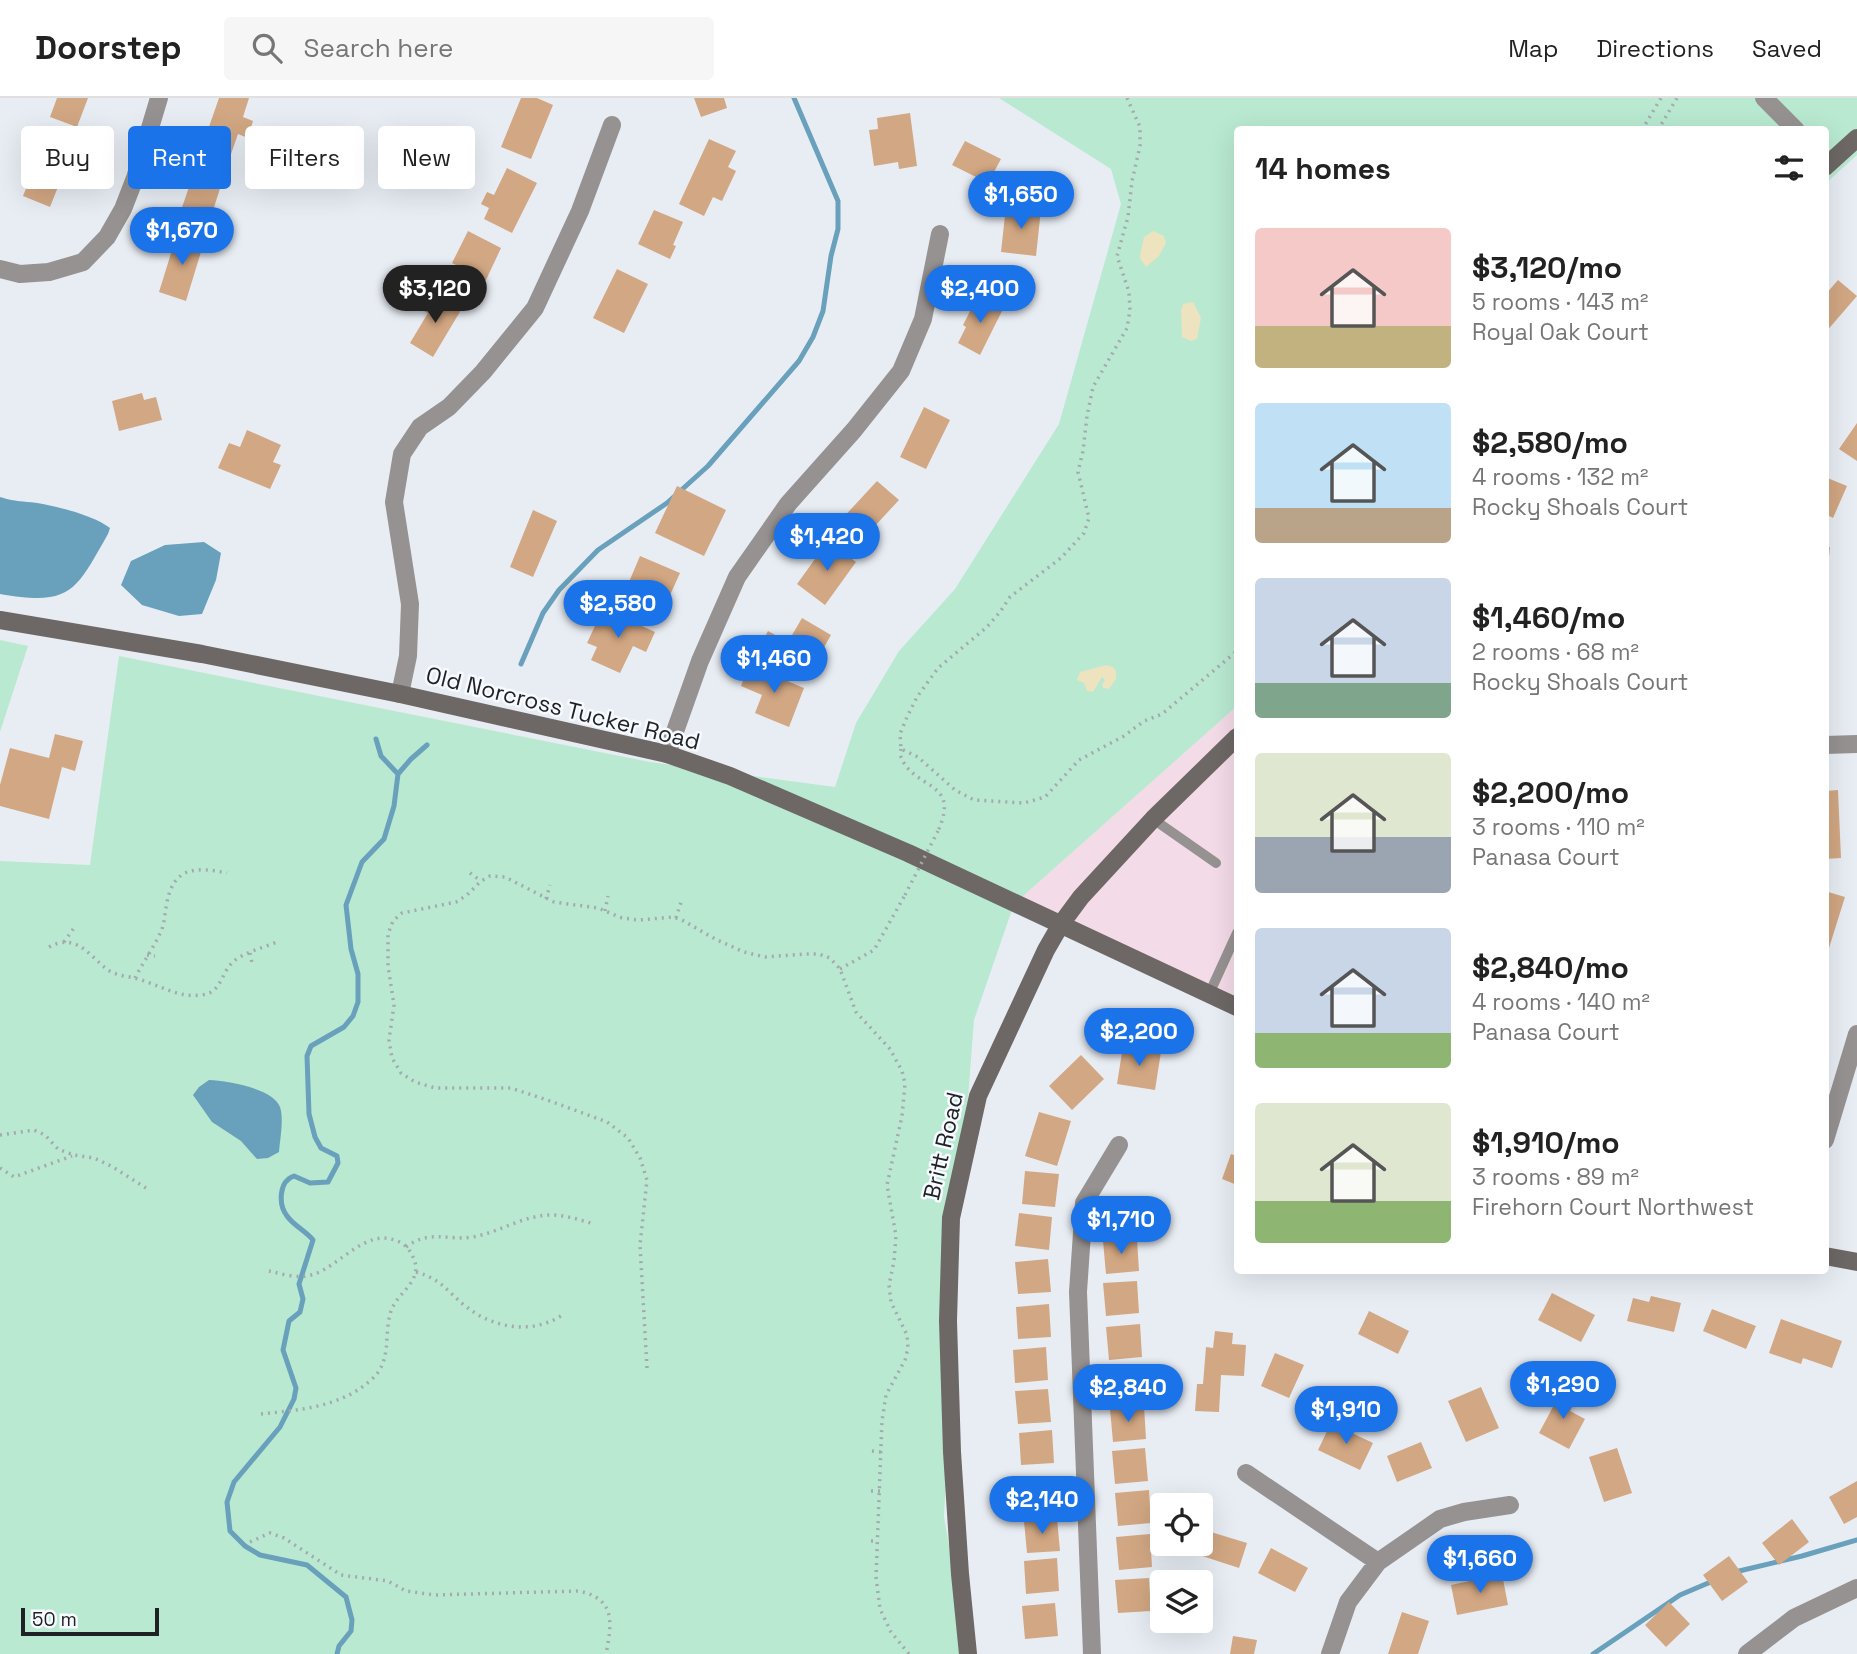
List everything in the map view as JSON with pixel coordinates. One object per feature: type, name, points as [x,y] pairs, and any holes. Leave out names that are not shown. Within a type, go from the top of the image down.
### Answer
[{"type":"street","points":[[0,269],[20,274],[49,272],[83,262],[107,237],[123,209],[135,178],[159,98]]},
{"type":"street","points":[[1764,98],[1792,126]]},
{"type":"street","points":[[400,694],[408,656],[410,604],[394,502],[402,454],[421,427],[449,407],[483,372],[535,308],[580,211],[612,125]]},
{"type":"street","points":[[1829,160],[1857,138]]},
{"type":"street","points":[[667,754],[700,661],[737,577],[788,504],[855,430],[901,371],[923,319],[940,234]]},
{"type":"street","name":"Old Norcross Tucker Road","points":[[0,620],[202,654],[400,694],[667,754],[768,792],[908,853],[1234,1005]]},
{"type":"street","name":"Britt Road","points":[[968,1654],[952,1452],[948,1321],[951,1218],[978,1096],[1046,950],[1061,924],[1153,819],[1234,740]]},
{"type":"street","points":[[1829,746],[1857,744]]},
{"type":"street","points":[[1829,1127],[1857,1034]]},
{"type":"street","points":[[1091,1654],[1078,1292],[1084,1203],[1119,1145]]},
{"type":"street","points":[[1829,1257],[1857,1262]]},
{"type":"street","points":[[1246,1473],[1378,1562]]},
{"type":"street","points":[[1330,1654],[1349,1602],[1378,1562],[1440,1519],[1464,1511],[1510,1504]]},
{"type":"street","points":[[1757,1651],[1794,1618],[1857,1588]]},
{"type":"lane","points":[[1153,819],[1216,863]]},
{"type":"lane","points":[[1210,992],[1234,940]]},
{"type":"path","points":[[840,969],[874,950],[938,831],[946,807],[943,797],[907,768],[900,754],[900,734],[917,697],[938,668],[987,627],[1010,597],[1061,558],[1084,533],[1089,518],[1078,472],[1087,416],[1093,387],[1127,328],[1130,310],[1129,292],[1117,256],[1128,217],[1140,146],[1140,127],[1127,98]]},
{"type":"path","points":[[1644,126],[1661,98]]},
{"type":"path","points":[[1660,126],[1677,98]]},
{"type":"path","points":[[901,749],[918,757],[955,790],[974,800],[1024,803],[1045,797],[1079,760],[1124,736],[1144,721],[1162,714],[1234,654]]},
{"type":"path","points":[[135,978],[162,930],[170,891],[181,876],[194,869],[206,868],[227,873]]},
{"type":"path","points":[[470,873],[481,881]]},
{"type":"path","points":[[647,1368],[640,1245],[647,1180],[640,1158],[628,1138],[607,1122],[511,1088],[435,1088],[415,1082],[401,1073],[392,1058],[389,1040],[394,1005],[388,967],[388,934],[393,920],[402,913],[456,902],[490,876],[505,877],[546,899],[605,911],[622,918],[676,918],[744,952],[765,957],[819,954],[830,958],[840,969],[856,1012],[890,1049],[902,1071],[905,1084],[902,1116],[887,1185],[896,1236],[889,1285],[891,1302],[907,1335],[908,1348],[905,1360],[886,1395],[876,1577],[880,1609],[891,1632],[909,1654]]},
{"type":"path","points":[[546,899],[550,885]]},
{"type":"path","points":[[605,911],[608,896]]},
{"type":"path","points":[[676,918],[681,902]]},
{"type":"path","points":[[64,942],[76,925]]},
{"type":"path","points":[[49,947],[58,942],[81,946],[109,970],[183,995],[211,994],[231,964],[276,942]]},
{"type":"path","points":[[250,953],[252,962]]},
{"type":"path","points":[[147,955],[155,956]]},
{"type":"path","points":[[0,1135],[34,1130],[44,1135],[58,1149],[94,1158],[149,1190]]},
{"type":"path","points":[[0,1168],[14,1177],[74,1155]]},
{"type":"path","points":[[406,1247],[425,1237],[476,1236],[497,1231],[525,1219],[550,1215],[571,1217],[593,1224]]},
{"type":"path","points":[[261,1414],[332,1403],[357,1391],[379,1373],[386,1358],[390,1313],[414,1280],[416,1272],[414,1258],[406,1247],[394,1239],[384,1238],[372,1241],[311,1276],[269,1271]]},
{"type":"path","points":[[416,1272],[436,1278],[464,1305],[499,1323],[535,1328],[561,1316]]},
{"type":"path","points":[[872,1451],[881,1452]]},
{"type":"path","points":[[871,1491],[880,1491]]},
{"type":"path","points":[[250,1542],[270,1533],[284,1538],[341,1575],[388,1581],[406,1591],[434,1595],[578,1591],[589,1593],[606,1607],[611,1617],[612,1626],[606,1654]]},
{"type":"path","points":[[871,1541],[878,1541]]},
{"type":"shaded area","points":[[1234,709],[1234,1006],[1014,904]]},
{"type":"green space","points":[[999,98],[1857,98],[1857,155],[1829,180],[1829,126],[1234,126],[1234,709],[1014,904],[974,1020],[961,1189],[944,1517],[968,1654],[0,1654],[0,861],[90,865],[119,656],[650,762],[835,787],[856,723],[899,651],[955,589],[1059,424],[1121,204],[1111,169]]},
{"type":"green space","points":[[0,640],[28,646],[0,732]]},
{"type":"sand","points":[[1153,231],[1164,236],[1166,243],[1159,256],[1146,267],[1140,253],[1144,237]]},
{"type":"sand","points":[[1193,302],[1201,318],[1197,339],[1191,341],[1182,337],[1181,310],[1183,304]]},
{"type":"sand","points":[[1106,665],[1116,671],[1116,679],[1109,689],[1103,688],[1105,680],[1102,677],[1093,692],[1087,691],[1084,683],[1077,680],[1080,672]]},
{"type":"water","points":[[0,497],[70,510],[110,528],[78,582],[57,596],[42,598],[0,594]]},
{"type":"water","points":[[204,542],[221,553],[216,580],[202,614],[179,616],[142,605],[121,585],[131,561],[165,545]]},
{"type":"water","points":[[209,1080],[249,1087],[276,1100],[282,1117],[279,1152],[268,1158],[257,1159],[241,1141],[212,1122],[193,1095]]},
{"type":"building","points":[[57,98],[88,98],[77,126],[50,117]]},
{"type":"building","points":[[219,98],[249,98],[243,117],[253,121],[252,126],[245,126],[245,137],[238,134],[231,154],[231,126],[209,126]]},
{"type":"building","points":[[521,98],[537,98],[553,105],[531,159],[501,147]]},
{"type":"building","points":[[694,98],[724,98],[727,108],[701,117]]},
{"type":"building","points":[[910,113],[917,166],[899,169],[898,162],[874,166],[869,130],[878,129],[877,118]]},
{"type":"building","points":[[709,139],[736,151],[728,167],[736,171],[722,201],[713,197],[704,216],[679,204]]},
{"type":"building","points":[[965,141],[1001,159],[988,183],[952,165]]},
{"type":"building","points":[[507,168],[537,183],[512,233],[484,219],[489,208],[481,204],[487,192],[494,195]]},
{"type":"building","points":[[26,189],[57,189],[50,207],[23,196]]},
{"type":"building","points":[[188,189],[220,189],[207,229],[178,219]]},
{"type":"building","points":[[1006,206],[1041,209],[1036,256],[1001,252]]},
{"type":"building","points":[[654,210],[683,222],[670,259],[638,244]]},
{"type":"building","points":[[468,231],[501,248],[486,280],[452,263]]},
{"type":"building","points":[[177,234],[204,242],[186,301],[159,292]]},
{"type":"building","points":[[617,269],[648,284],[624,333],[593,318]]},
{"type":"building","points":[[1838,280],[1857,296],[1829,328],[1829,290]]},
{"type":"building","points":[[434,294],[461,310],[433,357],[410,343],[428,313],[424,311]]},
{"type":"building","points":[[978,296],[1003,309],[980,355],[958,343],[966,327],[963,325]]},
{"type":"building","points":[[142,393],[144,400],[156,397],[162,420],[119,431],[112,401]]},
{"type":"building","points":[[924,407],[950,420],[926,469],[900,457]]},
{"type":"building","points":[[1857,423],[1857,461],[1839,449]]},
{"type":"building","points":[[247,430],[281,445],[273,462],[281,465],[270,489],[218,468],[229,443],[240,447]]},
{"type":"building","points":[[1829,479],[1847,486],[1833,518],[1829,516]]},
{"type":"building","points":[[877,481],[899,500],[861,541],[840,521]]},
{"type":"building","points":[[677,486],[726,510],[704,556],[655,533]]},
{"type":"building","points":[[533,510],[557,521],[533,577],[510,567]]},
{"type":"building","points":[[828,541],[856,562],[825,605],[797,584]]},
{"type":"building","points":[[640,556],[680,573],[662,613],[623,596]]},
{"type":"building","points":[[601,613],[611,617],[613,613],[655,632],[646,652],[633,646],[620,673],[591,660],[597,647],[587,643]]},
{"type":"building","points":[[802,618],[831,635],[814,665],[803,658],[796,669],[759,648],[768,631],[788,642]]},
{"type":"building","points":[[749,665],[804,688],[789,727],[755,713],[762,695],[741,686]]},
{"type":"building","points":[[55,734],[83,741],[75,771],[62,767],[49,819],[0,806],[0,785],[10,748],[49,758]]},
{"type":"building","points":[[1838,790],[1841,858],[1829,859],[1829,791]]},
{"type":"building","points":[[1829,892],[1845,897],[1829,948]]},
{"type":"building","points":[[1123,1046],[1161,1052],[1155,1090],[1117,1084]]},
{"type":"building","points":[[1081,1055],[1104,1079],[1072,1110],[1049,1086]]},
{"type":"building","points":[[1039,1112],[1071,1121],[1057,1166],[1025,1156]]},
{"type":"building","points":[[1231,1154],[1234,1155],[1234,1184],[1222,1179]]},
{"type":"building","points":[[1025,1171],[1059,1174],[1055,1207],[1022,1204]]},
{"type":"building","points":[[1117,1199],[1151,1202],[1147,1235],[1114,1232]]},
{"type":"building","points":[[1019,1213],[1052,1217],[1049,1250],[1015,1246]]},
{"type":"building","points":[[1137,1239],[1139,1271],[1106,1274],[1103,1241]]},
{"type":"building","points":[[1048,1259],[1051,1292],[1018,1294],[1015,1262]]},
{"type":"building","points":[[1137,1281],[1139,1313],[1106,1316],[1103,1283]]},
{"type":"building","points":[[1552,1293],[1595,1315],[1581,1342],[1538,1320]]},
{"type":"building","points":[[1651,1296],[1681,1303],[1674,1332],[1627,1321],[1633,1298],[1649,1302]]},
{"type":"building","points":[[1049,1304],[1051,1337],[1018,1339],[1016,1307]]},
{"type":"building","points":[[1712,1309],[1756,1326],[1746,1349],[1703,1331]]},
{"type":"building","points":[[1369,1311],[1409,1331],[1398,1354],[1358,1334]]},
{"type":"building","points":[[1781,1319],[1842,1341],[1832,1368],[1803,1358],[1801,1364],[1769,1353]]},
{"type":"building","points":[[1140,1324],[1142,1357],[1109,1360],[1106,1327]]},
{"type":"building","points":[[1215,1331],[1233,1333],[1232,1344],[1246,1345],[1244,1376],[1221,1375],[1219,1412],[1195,1411],[1197,1384],[1203,1384],[1206,1347],[1213,1348]]},
{"type":"building","points":[[1046,1347],[1048,1380],[1015,1383],[1013,1350]]},
{"type":"building","points":[[1275,1353],[1304,1365],[1289,1398],[1261,1386]]},
{"type":"building","points":[[1144,1364],[1146,1397],[1113,1400],[1110,1367]]},
{"type":"building","points":[[1481,1387],[1499,1428],[1466,1442],[1448,1401]]},
{"type":"building","points":[[1048,1389],[1051,1422],[1018,1424],[1015,1391]]},
{"type":"building","points":[[1562,1390],[1577,1397],[1570,1411],[1585,1419],[1569,1449],[1539,1433]]},
{"type":"building","points":[[1144,1406],[1146,1439],[1113,1442],[1110,1409]]},
{"type":"building","points":[[1331,1423],[1373,1443],[1360,1470],[1318,1450]]},
{"type":"building","points":[[1052,1430],[1054,1463],[1021,1465],[1019,1433]]},
{"type":"building","points":[[1421,1442],[1432,1468],[1397,1482],[1387,1456]]},
{"type":"building","points":[[1145,1448],[1148,1481],[1115,1484],[1112,1451]]},
{"type":"building","points":[[1617,1448],[1632,1493],[1604,1502],[1589,1457]]},
{"type":"building","points":[[1055,1476],[1058,1509],[1025,1511],[1022,1479]]},
{"type":"building","points":[[1857,1481],[1857,1517],[1844,1524],[1829,1497]]},
{"type":"building","points":[[1149,1490],[1150,1523],[1118,1526],[1115,1493]]},
{"type":"building","points":[[1057,1518],[1060,1551],[1027,1553],[1024,1521]]},
{"type":"building","points":[[1792,1519],[1809,1542],[1779,1565],[1762,1543]]},
{"type":"building","points":[[1213,1533],[1247,1543],[1239,1568],[1202,1556],[1213,1556]]},
{"type":"building","points":[[1150,1534],[1152,1567],[1119,1570],[1116,1537]]},
{"type":"building","points":[[1271,1548],[1308,1568],[1295,1592],[1258,1573]]},
{"type":"building","points":[[1729,1556],[1748,1582],[1722,1601],[1703,1575]]},
{"type":"building","points":[[1057,1558],[1059,1591],[1026,1594],[1024,1561]]},
{"type":"building","points":[[1502,1574],[1508,1605],[1457,1615],[1451,1585]]},
{"type":"building","points":[[1149,1578],[1150,1611],[1118,1613],[1115,1580]]},
{"type":"building","points":[[1669,1602],[1690,1624],[1666,1647],[1645,1625]]},
{"type":"building","points":[[1055,1603],[1058,1636],[1025,1639],[1022,1606]]},
{"type":"building","points":[[1402,1612],[1429,1621],[1418,1654],[1388,1654]]},
{"type":"building","points":[[1233,1636],[1257,1640],[1254,1654],[1230,1654]]},
{"type":"waterway","points":[[521,664],[543,613],[559,590],[598,550],[667,503],[708,466],[799,361],[813,337],[823,311],[838,229],[838,201],[794,98]]},
{"type":"waterway","points":[[376,739],[381,756],[398,774]]},
{"type":"waterway","points":[[337,1654],[339,1646],[351,1631],[352,1620],[346,1597],[307,1565],[260,1555],[245,1546],[230,1531],[227,1502],[234,1482],[280,1427],[294,1399],[296,1388],[283,1350],[289,1321],[300,1312],[303,1299],[299,1284],[313,1240],[287,1216],[281,1193],[285,1183],[294,1176],[310,1183],[328,1182],[338,1163],[337,1156],[321,1148],[315,1137],[309,1114],[307,1056],[311,1046],[344,1027],[353,1016],[358,1002],[358,974],[351,949],[346,905],[362,862],[384,839],[394,806],[398,774],[427,745]]},
{"type":"waterway","points":[[1735,1572],[1857,1540]]},
{"type":"waterway","points":[[1593,1654],[1680,1595],[1713,1581]]}]
